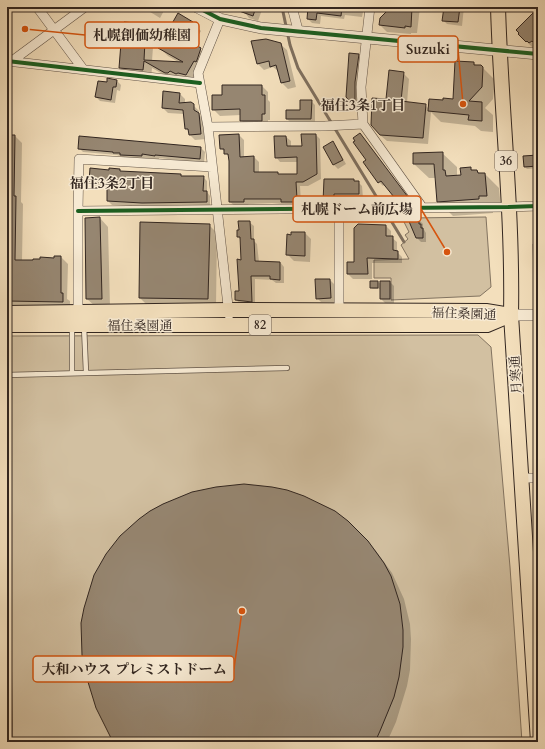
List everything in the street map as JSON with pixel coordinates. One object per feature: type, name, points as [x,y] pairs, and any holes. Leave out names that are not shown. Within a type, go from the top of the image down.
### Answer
[{"type":"main road","name":"月寒通","points":[[498,7],[511,276],[511,316],[538,742]]},
{"type":"main road","name":"福住桑園通","points":[[7,325],[78,322],[229,310],[486,311],[511,316]]},
{"type":"main road","name":"福住桑園通","points":[[7,312],[78,322],[230,325],[487,325],[511,316]]},
{"type":"street","points":[[37,7],[84,69]]},
{"type":"street","points":[[10,61],[85,7]]},
{"type":"street","points":[[197,7],[220,19],[261,28],[538,54]]},
{"type":"street","points":[[292,7],[295,30]]},
{"type":"street","points":[[370,7],[361,88],[364,124],[422,207]]},
{"type":"street","points":[[220,19],[198,73],[208,126],[230,325]]},
{"type":"street","points":[[10,61],[200,82]]},
{"type":"street","points":[[208,126],[325,126],[364,124]]},
{"type":"street","points":[[78,322],[79,159],[212,166]]},
{"type":"street","points":[[78,211],[538,206]]},
{"type":"street","points":[[339,208],[340,311]]},
{"type":"street","points":[[511,316],[538,314]]},
{"type":"street","points":[[521,478],[538,478]]},
{"type":"lane","points":[[78,322],[86,372]]},
{"type":"lane","points":[[72,373],[78,322]]},
{"type":"lane","points":[[7,375],[286,368]]},
{"type":"lane","points":[[7,528],[10,742]]},
{"type":"shaded area","points":[[400,214],[406,214],[409,218],[486,217],[491,287],[480,296],[391,300],[391,278],[374,278],[374,260],[409,259],[401,245],[408,239],[405,235],[409,232]]},
{"type":"shaded area","points":[[478,335],[491,347],[510,567],[522,742],[7,742],[7,336]]},
{"type":"building","points":[[231,7],[256,7],[253,16]]},
{"type":"building","points":[[308,7],[342,7],[341,16],[317,13],[316,20],[307,19]]},
{"type":"building","points":[[382,7],[412,7],[411,27],[405,26],[405,28],[379,25],[380,18],[386,12]]},
{"type":"building","points":[[444,7],[460,7],[458,22],[442,21]]},
{"type":"building","points":[[538,8],[538,39],[534,43],[532,41],[529,43],[518,34],[519,33],[516,30]]},
{"type":"building","points":[[178,13],[193,22],[187,33],[190,34],[187,40],[201,48],[196,62],[194,61],[186,75],[176,74],[170,71],[165,73],[144,61],[143,70],[119,68],[124,22],[146,24],[144,60],[183,62],[158,48]]},
{"type":"building","points":[[266,39],[281,43],[290,81],[281,83],[276,65],[270,67],[269,61],[257,64],[251,41]]},
{"type":"building","points":[[349,53],[359,54],[355,82],[355,107],[346,97]]},
{"type":"building","points":[[455,61],[474,62],[474,65],[481,65],[483,67],[482,87],[469,101],[482,102],[482,121],[468,120],[469,115],[428,111],[429,99],[453,99]]},
{"type":"building","points":[[389,70],[404,72],[401,101],[426,104],[423,138],[380,135],[371,125],[372,98],[386,99]]},
{"type":"building","points":[[107,78],[117,80],[116,87],[113,87],[111,100],[95,97],[98,81],[107,82]]},
{"type":"building","points":[[222,85],[262,85],[262,95],[265,95],[265,114],[262,114],[262,121],[240,121],[240,109],[212,110],[212,95],[222,95]]},
{"type":"building","points":[[163,91],[180,93],[179,103],[191,102],[194,104],[194,110],[199,113],[201,134],[189,135],[188,129],[185,129],[183,110],[162,108]]},
{"type":"building","points":[[300,100],[312,100],[311,119],[286,119],[286,110],[300,110]]},
{"type":"building","points":[[360,133],[408,197],[402,202],[398,202],[381,181],[378,183],[363,162],[366,160],[353,142],[355,141],[353,138]]},
{"type":"building","points":[[239,134],[240,157],[254,156],[254,172],[297,174],[297,157],[275,158],[274,136],[286,136],[287,146],[302,146],[301,134],[316,134],[317,174],[303,182],[296,182],[297,199],[295,199],[295,202],[281,202],[281,199],[244,199],[244,202],[229,202],[228,154],[224,154],[224,149],[220,149],[219,135]]},
{"type":"building","points":[[7,135],[15,135],[15,260],[33,260],[40,259],[40,257],[54,258],[54,256],[61,256],[61,293],[63,293],[63,302],[7,301]]},
{"type":"building","points":[[79,136],[201,147],[200,159],[142,154],[142,156],[120,155],[120,153],[113,152],[78,149]]},
{"type":"building","points":[[333,141],[343,160],[333,165],[323,147]]},
{"type":"building","points":[[443,152],[443,170],[445,170],[446,176],[461,175],[460,168],[471,167],[471,170],[477,170],[478,173],[485,173],[487,196],[479,196],[479,199],[437,202],[434,164],[413,164],[413,153]]},
{"type":"building","points":[[538,155],[538,166],[524,167],[523,156]]},
{"type":"building","points":[[90,168],[109,170],[109,168],[120,169],[120,171],[181,174],[181,176],[204,176],[203,191],[207,191],[207,202],[142,203],[107,201],[107,184],[89,182]]},
{"type":"building","points":[[324,179],[354,179],[354,181],[359,181],[359,194],[334,194],[334,202],[323,202]]},
{"type":"building","points":[[100,217],[102,299],[86,299],[85,218]]},
{"type":"building","points":[[408,219],[419,219],[419,224],[421,224],[421,228],[423,228],[423,238],[416,238]]},
{"type":"building","points":[[238,221],[250,221],[251,239],[254,239],[255,261],[280,262],[280,280],[270,279],[270,276],[251,276],[252,302],[235,300],[235,291],[239,291],[237,259],[241,260],[240,237],[237,237],[237,230],[239,230]]},
{"type":"building","points":[[140,222],[210,224],[208,299],[139,298]]},
{"type":"building","points":[[358,224],[386,225],[386,236],[393,236],[393,250],[398,251],[398,259],[367,258],[368,274],[347,274],[347,262],[354,262],[354,228]]},
{"type":"building","points":[[291,232],[305,232],[305,256],[286,255],[287,234],[291,235]]},
{"type":"building","points":[[315,279],[330,279],[331,298],[316,299]]},
{"type":"building","points":[[370,281],[378,281],[378,288],[370,288]]},
{"type":"building","points":[[380,281],[390,281],[390,299],[380,299]]},
{"type":"building","points":[[244,484],[287,490],[304,496],[335,511],[348,521],[368,541],[384,563],[391,576],[400,604],[403,647],[399,677],[394,697],[375,742],[113,742],[96,708],[82,655],[81,623],[94,575],[106,554],[120,536],[150,511],[192,492],[216,487]]},
{"type":"waterway","points":[[282,7],[290,45],[298,68],[404,242]]},
{"type":"cycle path","points":[[197,7],[220,19],[261,28],[538,54]]},
{"type":"cycle path","points":[[7,61],[200,83]]},
{"type":"cycle path","points":[[78,211],[538,206]]},
{"type":"place","name":"札幌創価幼稚園","points":[[25,29]]},
{"type":"place","name":"Suzuki","points":[[463,104]]},
{"type":"place","name":"札幌ドーム前広場","points":[[447,252]]},
{"type":"place","name":"大和ハウス プレミストドーム","points":[[242,611]]},
{"type":"district","name":"福住3条1丁目","points":[[363,105]]},
{"type":"district","name":"福住3条2丁目","points":[[112,183]]}]
